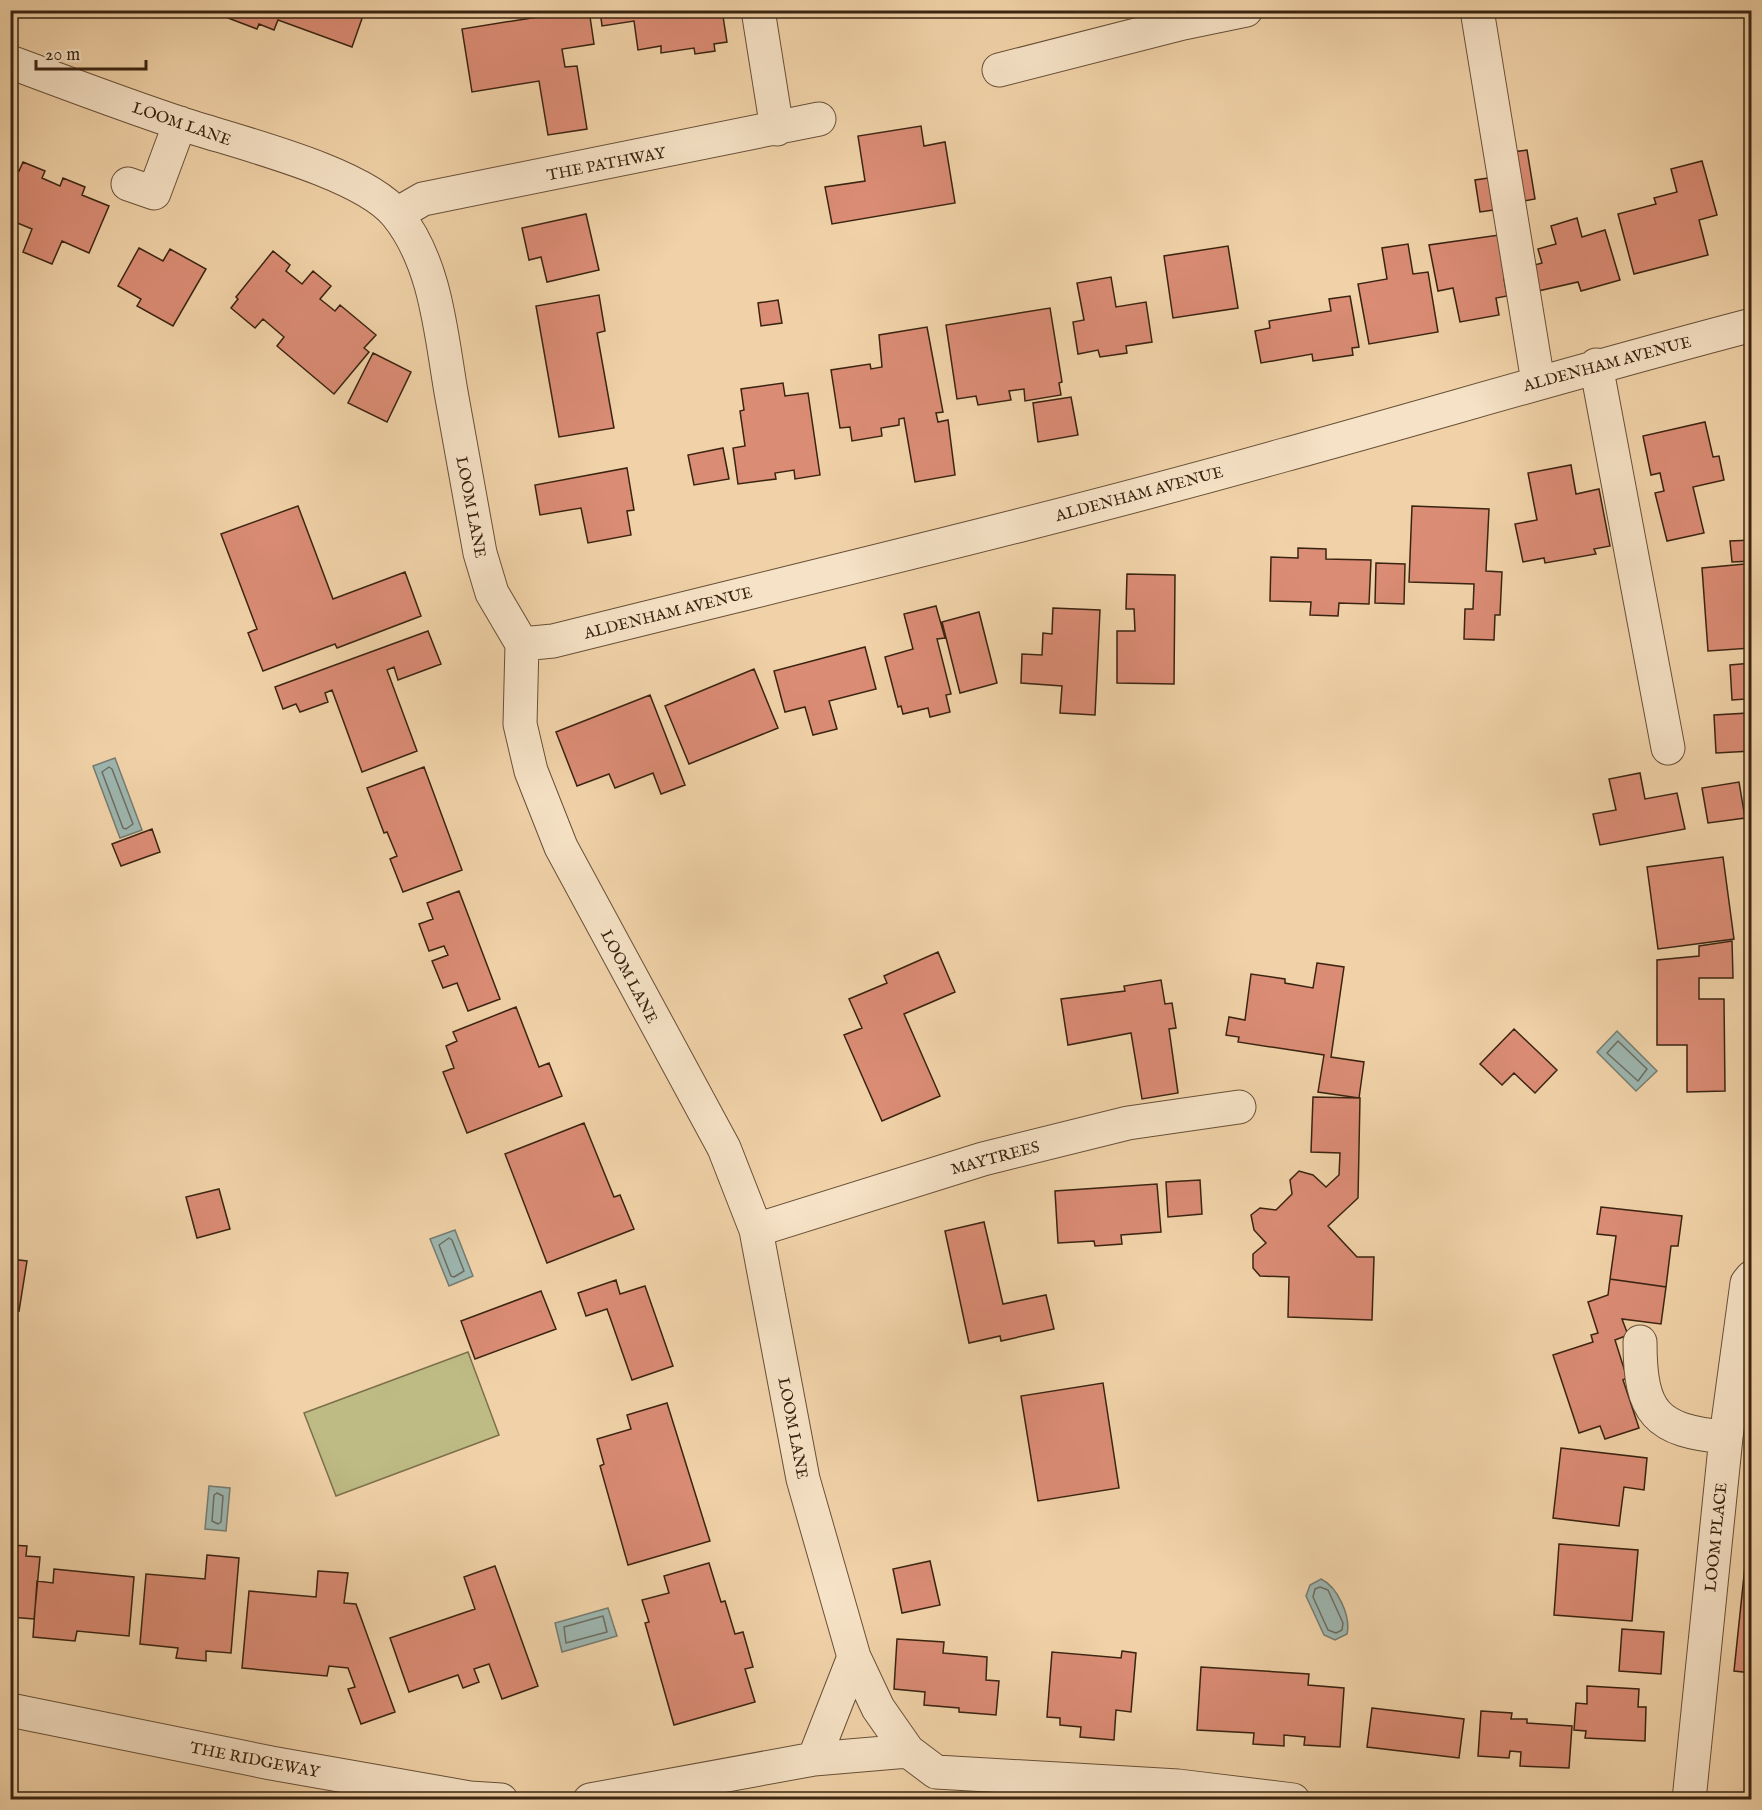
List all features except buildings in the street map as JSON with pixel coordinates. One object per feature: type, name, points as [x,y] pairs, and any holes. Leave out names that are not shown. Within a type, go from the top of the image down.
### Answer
[{"type":"street","points":[[758,10],[777,129]]},
{"type":"street","points":[[999,70],[1184,23],[1246,10]]},
{"type":"street","points":[[1477,10],[1538,382]]},
{"type":"street","name":"LOOM LANE","points":[[10,62],[180,123],[313,166],[376,196],[397,214],[423,263],[435,305],[480,553],[492,593],[522,645],[520,724],[531,771],[561,848],[724,1148],[756,1230],[803,1479],[854,1657],[878,1708],[908,1752],[936,1772],[1178,1786],[1293,1800]]},
{"type":"street","name":"THE PATHWAY","points":[[397,214],[423,199],[819,119]]},
{"type":"street","points":[[128,184],[154,193],[180,123]]},
{"type":"street","name":"ALDENHAM AVENUE","points":[[522,645],[553,641],[1126,498],[1596,365],[1752,325]]},
{"type":"street","points":[[1596,365],[1668,748]]},
{"type":"street","name":"MAYTREES","points":[[756,1230],[982,1159],[1128,1123],[1239,1107]]},
{"type":"street","name":"LOOM PLACE","points":[[1689,1800],[1726,1437],[1747,1283],[1752,1277]]},
{"type":"street","points":[[1640,1342],[1640,1369],[1645,1393],[1652,1408],[1676,1429],[1690,1434],[1726,1437]]},
{"type":"street","points":[[814,1759],[854,1657]]},
{"type":"street","name":"THE RIDGEWAY","points":[[10,1710],[271,1762],[470,1798],[501,1800]]},
{"type":"street","points":[[590,1800],[814,1759],[908,1752]]},
{"type":"shaded area","points":[[468,1352],[499,1435],[336,1496],[304,1413]]},
{"type":"water","points":[[115,758],[142,830],[120,838],[93,766]]},
{"type":"water","points":[[1617,1031],[1657,1071],[1636,1091],[1597,1052]]},
{"type":"water","points":[[455,1230],[473,1276],[449,1286],[430,1239]]},
{"type":"water","points":[[209,1486],[230,1488],[226,1531],[205,1529]]},
{"type":"water","points":[[1321,1579],[1338,1595],[1347,1619],[1347,1634],[1335,1640],[1324,1635],[1306,1596],[1310,1585]]},
{"type":"water","points":[[608,1608],[617,1636],[562,1652],[555,1623]]}]
